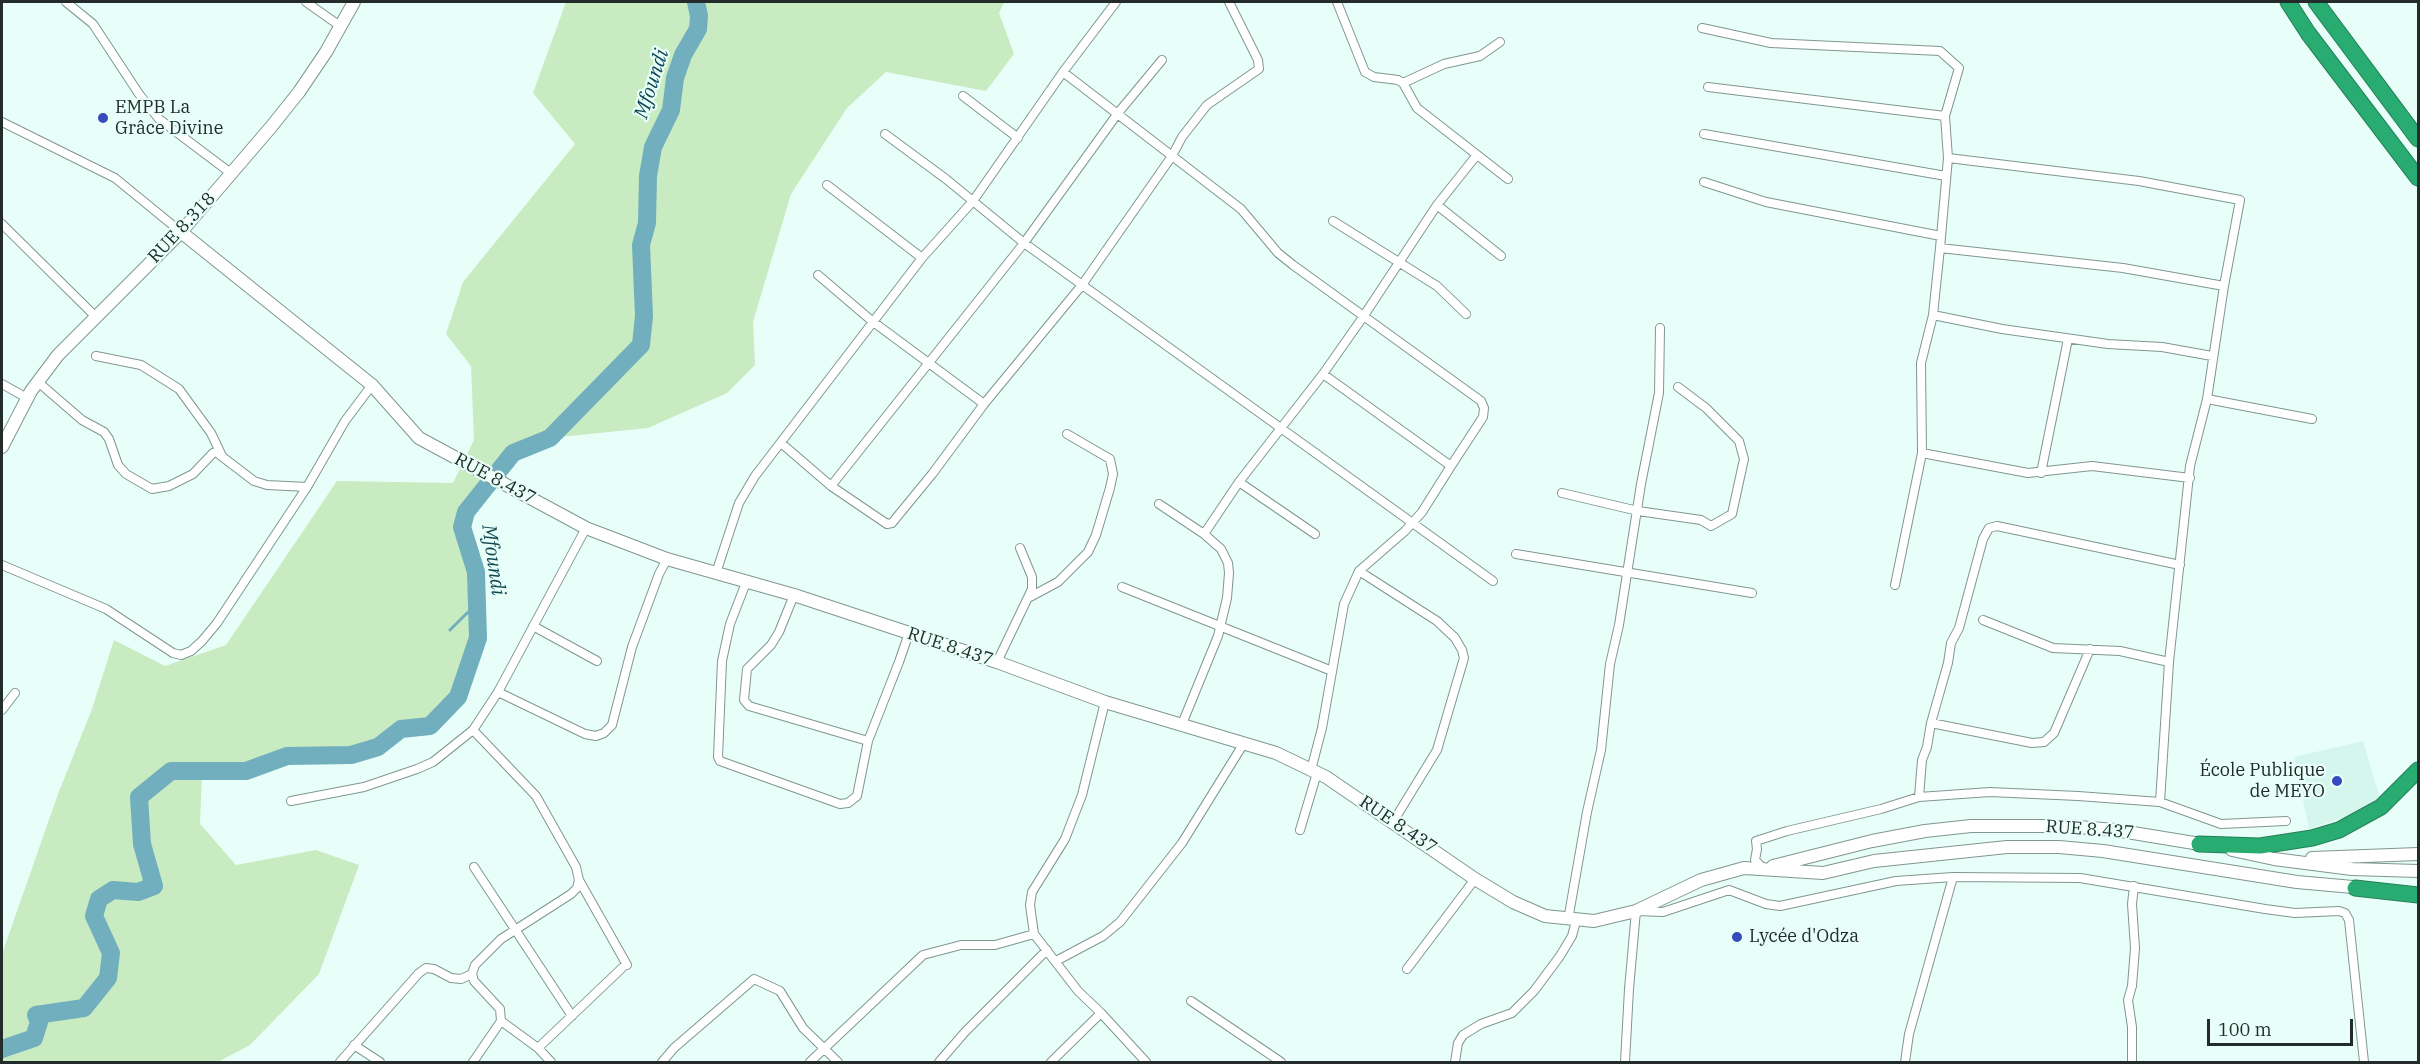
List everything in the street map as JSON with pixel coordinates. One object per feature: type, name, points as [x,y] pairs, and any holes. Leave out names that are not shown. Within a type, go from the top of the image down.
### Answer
[{"type":"highway","points":[[2288,2],[2308,33],[2418,178]]},
{"type":"highway","points":[[2316,2],[2418,139]]},
{"type":"highway","points":[[2199,844],[2260,846],[2312,838],[2339,830],[2381,807],[2418,770]]},
{"type":"highway","points":[[2355,888],[2418,895]]},
{"type":"main road","name":"RUE 8.318","points":[[2,447],[27,398],[58,355],[182,232],[232,174],[299,92],[354,2]]},
{"type":"main road","name":"RUE 8.437","points":[[182,232],[372,385],[419,438],[586,528],[667,559],[794,595],[997,662],[1105,702],[1276,753],[1314,771],[1475,879],[1529,910],[1545,916],[1594,921],[1636,911],[1701,880],[1744,868],[1823,873],[1874,861],[1951,851],[2007,847],[2059,847],[2103,851],[2296,882],[2355,888],[2418,888]]},
{"type":"main road","name":"RUE 8.437","points":[[1763,868],[1872,841],[1925,831],[1971,826],[2045,826],[2115,830],[2274,859],[2352,869],[2418,871]]},
{"type":"main road","points":[[2274,859],[2418,854]]},
{"type":"street","points":[[66,2],[93,24],[139,94],[159,119],[232,174]]},
{"type":"street","points":[[306,2],[340,26]]},
{"type":"street","points":[[716,573],[746,489],[872,321],[922,258],[973,201],[1063,72],[1116,2]]},
{"type":"street","points":[[781,444],[831,486],[887,524],[892,523],[933,473],[984,404],[1082,285],[1172,156],[1182,137],[1207,105],[1259,69],[1258,60],[1228,2]]},
{"type":"street","points":[[1337,2],[1365,72],[1374,77],[1398,80],[1403,83],[1417,108],[1476,156],[1508,178]]},
{"type":"street","points":[[1702,28],[1771,43],[1940,51],[1959,68],[1945,116],[1948,158],[1940,248],[1933,315],[1921,363],[1922,453],[1895,585]]},
{"type":"street","points":[[1403,83],[1444,64],[1480,56],[1500,42]]},
{"type":"street","points":[[831,486],[1024,243],[1118,113],[1162,60]]},
{"type":"street","points":[[1063,72],[1241,209],[1278,253],[1481,401],[1484,408],[1483,417],[1413,522],[1359,571],[1344,604],[1314,771],[1300,830]]},
{"type":"street","points":[[1708,87],[1945,116]]},
{"type":"street","points":[[963,96],[1018,138]]},
{"type":"street","points":[[2,122],[115,178],[182,232]]},
{"type":"street","points":[[885,134],[915,155],[1024,243],[1233,396],[1280,426],[1493,581]]},
{"type":"street","points":[[1704,134],[1946,176]]},
{"type":"street","points":[[1204,534],[1280,426],[1323,374],[1437,205],[1476,156]]},
{"type":"street","points":[[1948,158],[2139,181],[2240,200],[2212,356],[2207,399],[2190,466],[2169,662],[2160,802]]},
{"type":"street","points":[[1704,182],[1766,202],[1941,236]]},
{"type":"street","points":[[827,185],[922,258]]},
{"type":"street","points":[[1437,205],[1501,256]]},
{"type":"street","points":[[1333,220],[1437,286],[1466,314]]},
{"type":"street","points":[[2,224],[96,316]]},
{"type":"street","points":[[1940,248],[2123,268],[2224,286]]},
{"type":"street","points":[[818,275],[872,321],[984,404]]},
{"type":"street","points":[[1933,315],[2068,339],[2162,347],[2212,356]]},
{"type":"street","points":[[1455,1062],[1458,1043],[1463,1035],[1481,1024],[1512,1013],[1529,997],[1572,936],[1572,920],[1587,812],[1601,750],[1610,664],[1620,625],[1641,484],[1659,393],[1660,327]]},
{"type":"street","points":[[2041,473],[2068,339]]},
{"type":"street","points":[[96,356],[141,365],[179,389],[211,433],[221,454],[255,481],[306,487]]},
{"type":"street","points":[[1323,374],[1451,466]]},
{"type":"street","points":[[38,382],[58,402],[82,420],[104,432],[109,439],[118,465],[126,474],[152,489],[170,486],[193,474],[213,453],[221,454]]},
{"type":"street","points":[[2,384],[27,398]]},
{"type":"street","points":[[2,565],[105,609],[173,653],[182,655],[191,651],[218,622],[306,487],[345,421],[372,385]]},
{"type":"street","points":[[1562,493],[1638,511],[1701,520],[1711,526],[1732,514],[1744,459],[1739,441],[1706,408],[1678,387]]},
{"type":"street","points":[[2207,399],[2312,419]]},
{"type":"street","points":[[1028,598],[1058,582],[1088,552],[1096,536],[1110,488],[1113,474],[1110,459],[1067,434]]},
{"type":"street","points":[[1922,453],[2028,473],[2092,466],[2190,478]]},
{"type":"street","points":[[1239,482],[1315,534]]},
{"type":"street","points":[[1158,504],[1204,534],[1221,549],[1228,563],[1227,598],[1220,627],[1182,724]]},
{"type":"street","points":[[1919,797],[1922,760],[1928,747],[1931,723],[1948,663],[1951,643],[1959,628],[1983,538],[1989,528],[1997,526],[2181,565]]},
{"type":"street","points":[[291,801],[364,787],[417,769],[433,762],[473,730],[498,692],[586,528]]},
{"type":"street","points":[[997,662],[1032,589],[1032,577],[1020,548]]},
{"type":"street","points":[[1516,554],[1752,593]]},
{"type":"street","points":[[498,692],[585,734],[596,736],[604,733],[612,725],[632,647],[659,574],[667,559]]},
{"type":"street","points":[[1359,571],[1437,621],[1455,638],[1464,658],[1437,750],[1393,822]]},
{"type":"street","points":[[747,580],[730,624],[722,661],[718,757],[720,762],[840,804],[848,803],[857,796],[868,741],[900,662],[909,633]]},
{"type":"street","points":[[1122,587],[1332,671]]},
{"type":"street","points":[[794,595],[779,632],[771,645],[747,669],[744,700],[749,706],[868,741]]},
{"type":"street","points":[[1983,620],[2053,648],[2120,651],[2169,662]]},
{"type":"street","points":[[533,626],[597,661]]},
{"type":"street","points":[[1931,723],[2032,743],[2044,742],[2054,733],[2090,649]]},
{"type":"street","points":[[2,710],[15,693]]},
{"type":"street","points":[[1105,702],[1082,795],[1065,839],[1032,892],[1030,905],[1034,934],[1078,991],[1146,1062]]},
{"type":"street","points":[[473,730],[536,796],[576,867],[579,880],[624,967],[538,1048]]},
{"type":"street","points":[[1056,961],[1103,936],[1120,922],[1182,843],[1244,743]]},
{"type":"street","points":[[1763,868],[1755,860],[1756,842],[1787,831],[1881,809],[1919,797],[1990,792],[2160,802],[2221,824],[2286,822]]},
{"type":"street","points":[[474,867],[572,1016]]},
{"type":"street","points":[[1905,1062],[1909,1034],[1953,877]]},
{"type":"street","points":[[1625,1062],[1636,911],[1663,912],[1729,890],[1766,904],[1780,906],[1896,881],[1953,877],[2080,878],[2295,913],[2338,911],[2345,913],[2349,920],[2364,1062]]},
{"type":"street","points":[[1407,969],[1475,879]]},
{"type":"street","points":[[473,1062],[501,1022],[500,1009],[474,981],[472,974],[475,965],[501,939],[571,894],[577,888],[579,880]]},
{"type":"street","points":[[2132,1062],[2132,1027],[2128,1000],[2132,986],[2135,948],[2132,904],[2134,886]]},
{"type":"street","points":[[810,1062],[906,973],[923,954],[961,945],[995,945],[1034,934]]},
{"type":"street","points":[[939,1062],[965,1032],[1047,950]]},
{"type":"street","points":[[339,1062],[426,968],[434,969],[452,978],[461,979],[472,974]]},
{"type":"street","points":[[662,1062],[674,1048],[754,980],[780,991],[802,1028],[838,1062]]},
{"type":"street","points":[[1191,1001],[1281,1062]]},
{"type":"street","points":[[1051,1062],[1101,1013]]},
{"type":"street","points":[[501,1022],[538,1048],[551,1062]]},
{"type":"street","points":[[354,1045],[380,1062]]},
{"type":"shaded area","name":"École Publique de MEYO","points":[[2363,741],[2382,805],[2309,829],[2294,757]]},
{"type":"green space","points":[[566,2],[1004,2],[999,13],[1014,54],[986,91],[886,72],[847,108],[791,194],[753,322],[755,365],[727,393],[648,428],[550,438],[513,452],[466,512],[462,527],[476,572],[478,638],[458,697],[430,726],[401,729],[378,747],[351,755],[287,756],[246,771],[202,773],[200,824],[236,865],[316,850],[359,865],[319,974],[250,1045],[218,1062],[2,1062],[2,954],[58,794],[92,709],[114,640],[165,666],[226,645],[337,481],[453,483],[474,440],[471,366],[446,334],[463,282],[575,144],[533,93]]},
{"type":"waterway","name":"Mfoundi","points":[[2,1049],[34,1038],[39,1022],[36,1015],[84,1008],[108,978],[111,953],[94,916],[99,899],[113,890],[138,892],[154,886],[142,844],[139,797],[171,771],[246,771],[287,756],[351,755],[378,747],[401,729],[430,726],[458,697],[478,638],[476,572],[462,527],[466,512],[513,453],[550,438],[641,345],[644,316],[641,245],[647,223],[648,176],[653,147],[671,110],[675,78],[683,55],[698,29],[699,16],[696,2]]},
{"type":"waterway","points":[[450,630],[476,607]]},
{"type":"place","name":"EMPB La Grâce Divine","points":[[103,118]]},
{"type":"place","name":"École Publique de MEYO","points":[[2337,781]]},
{"type":"place","name":"Lycée d'Odza","points":[[1737,937]]}]
